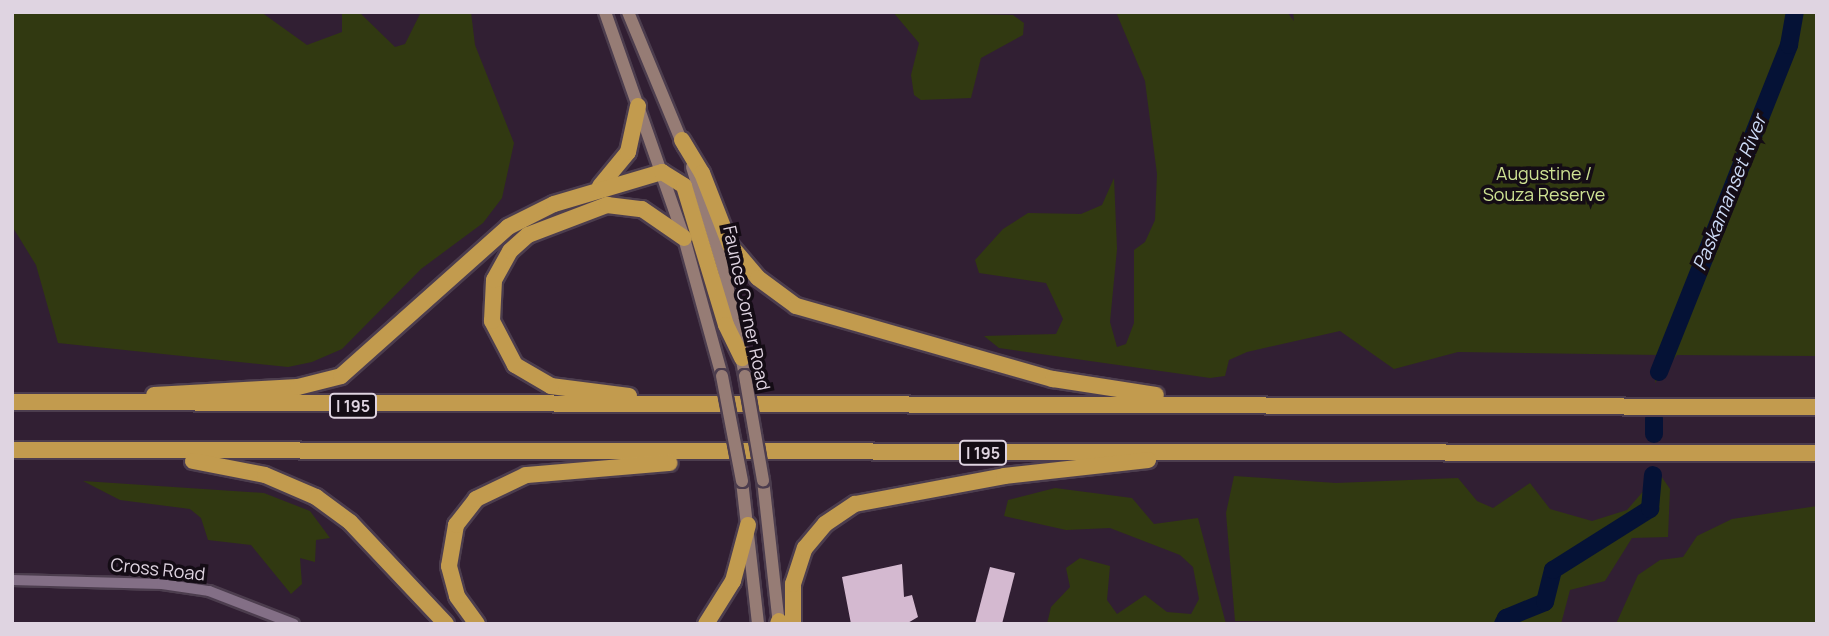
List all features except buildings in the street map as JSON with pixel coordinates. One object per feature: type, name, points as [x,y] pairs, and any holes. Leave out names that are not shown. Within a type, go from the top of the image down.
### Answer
[{"type":"highway","points":[[597,189],[628,152],[638,106]]},
{"type":"highway","points":[[682,140],[702,173],[730,245],[758,278],[796,306],[1053,379],[1214,404]]},
{"type":"highway","points":[[79,403],[298,387],[331,380],[362,362],[508,227],[597,189],[662,172],[677,176],[684,186],[726,326],[742,358]]},
{"type":"highway","points":[[684,237],[655,215],[626,205],[558,221],[528,236],[503,260],[494,279],[490,311],[508,357],[541,383],[694,404]]},
{"type":"highway","name":"I 195","points":[[12,402],[1817,407]]},
{"type":"highway","name":"I 195","points":[[12,450],[150,453],[722,454],[1817,453]]},
{"type":"highway","points":[[783,623],[806,548],[825,524],[855,504],[1004,476],[1199,452]]},
{"type":"highway","points":[[150,453],[265,475],[316,497],[357,529],[446,624]]},
{"type":"highway","points":[[477,624],[457,596],[449,556],[461,516],[486,492],[526,475],[722,454]]},
{"type":"highway","points":[[706,624],[733,581],[748,525]]},
{"type":"main road","points":[[606,12],[684,237],[722,376],[742,481],[758,624]]},
{"type":"main road","name":"Faunce Corner Road","points":[[628,12],[682,140],[716,240],[742,358],[783,623]]},
{"type":"street","name":"Cross Road","points":[[12,580],[162,584],[253,605],[293,624]]},
{"type":"green space","points":[[12,12],[261,12],[307,45],[342,32],[342,12],[359,12],[395,47],[405,44],[421,12],[471,12],[475,45],[514,143],[502,198],[483,223],[421,269],[342,349],[312,362],[288,367],[58,343],[36,265],[12,226]]},
{"type":"green space","points":[[893,12],[1013,15],[1024,23],[1023,35],[981,58],[971,98],[921,100],[914,95],[911,75],[919,43]]},
{"type":"green space","name":"Augustine / Souza Reserve","points":[[1116,12],[1287,12],[1294,21],[1293,12],[1817,12],[1817,356],[1677,355],[1655,383],[1659,355],[1458,352],[1394,369],[1340,331],[1247,352],[1229,360],[1225,376],[1210,378],[999,348],[984,336],[1056,334],[1063,319],[1046,283],[979,273],[975,260],[1003,229],[1028,213],[1081,214],[1102,205],[1114,178],[1117,249],[1110,322],[1117,347],[1126,344],[1134,323],[1134,250],[1145,242],[1155,220],[1157,174],[1145,81]]},
{"type":"green space","points":[[1659,473],[1670,489],[1668,537],[1632,538],[1605,581],[1570,590],[1561,624],[1235,621],[1226,513],[1234,476],[1336,483],[1458,478],[1477,501],[1493,508],[1530,483],[1550,509],[1592,521],[1627,510]]},
{"type":"green space","points":[[83,481],[264,493],[310,511],[330,538],[316,540],[315,562],[300,558],[302,584],[291,594],[251,545],[208,540],[201,518],[190,509],[120,500]]},
{"type":"green space","points":[[1055,488],[1132,498],[1154,524],[1198,518],[1226,624],[1047,624],[1051,607],[1070,587],[1066,568],[1080,558],[1110,566],[1107,600],[1117,614],[1145,595],[1167,612],[1191,614],[1199,599],[1193,567],[1180,555],[1110,528],[1066,530],[1004,516],[1008,500]]},
{"type":"green space","points":[[1817,506],[1817,624],[1616,624],[1638,575],[1660,560],[1683,557],[1697,536],[1732,519]]},
{"type":"waterway","name":"Paskamanset River","points":[[1659,372],[1789,45],[1795,12]]},
{"type":"waterway","name":"Paskamanset River","points":[[1654,419],[1654,434]]},
{"type":"waterway","name":"Paskamanset River","points":[[1503,624],[1506,618],[1545,602],[1553,570],[1650,509],[1653,475]]}]
